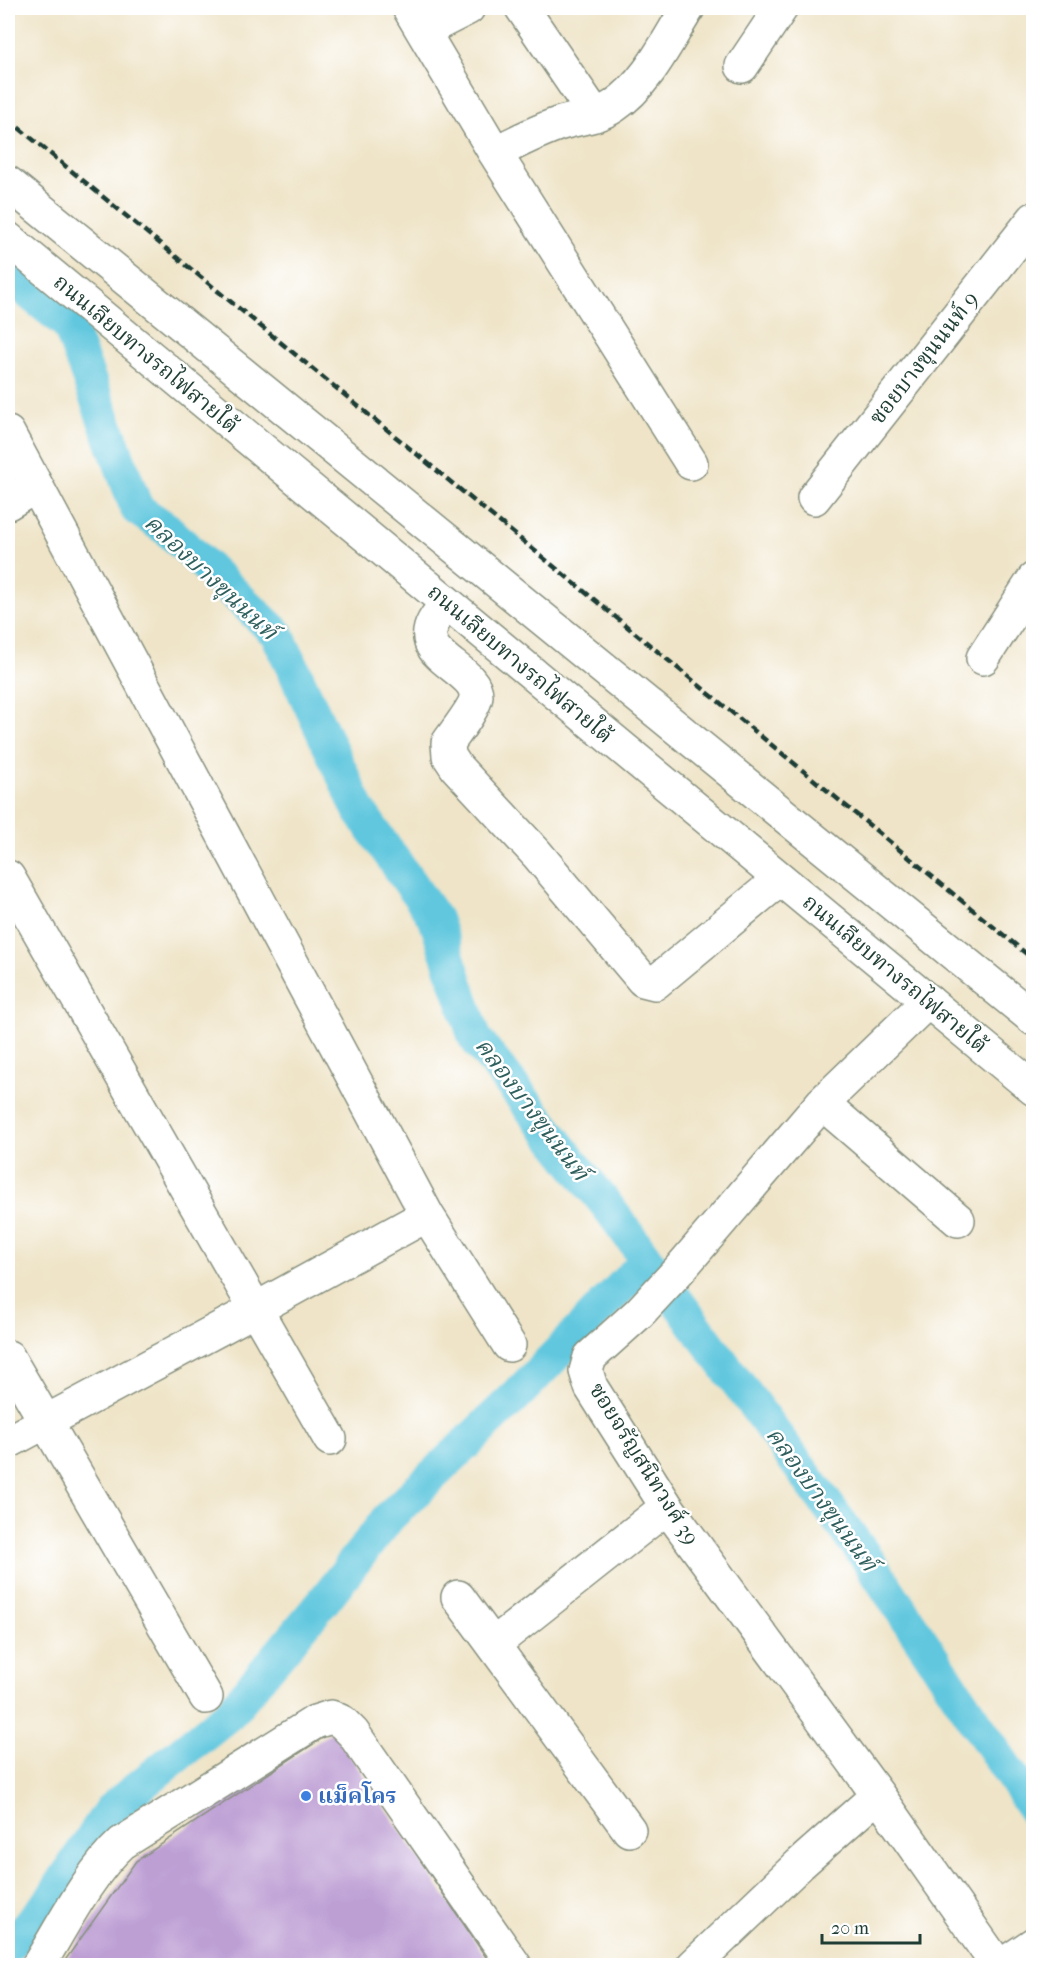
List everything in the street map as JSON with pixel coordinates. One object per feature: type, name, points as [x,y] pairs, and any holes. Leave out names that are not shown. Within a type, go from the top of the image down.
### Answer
[{"type":"street","points":[[468,8],[416,19],[495,153],[691,463]]},
{"type":"street","points":[[522,8],[595,115]]},
{"type":"street","points":[[495,153],[543,129],[595,115],[614,107],[647,74],[688,8]]},
{"type":"street","points":[[742,66],[781,8]]},
{"type":"street","name":"ถนนเลียบทางรถไฟสายใต้","points":[[8,183],[1034,1019]]},
{"type":"street","name":"ซอยบางขุนนนท์ 9","points":[[814,498],[1034,219]]},
{"type":"street","name":"ถนนเลียบทางรถไฟสายใต้","points":[[8,239],[1034,1089]]},
{"type":"street","points":[[8,433],[427,1215],[509,1345]]},
{"type":"street","points":[[8,503],[36,486]]},
{"type":"street","points":[[982,658],[1034,579]]},
{"type":"street","points":[[448,604],[436,616],[430,630],[430,642],[441,656],[476,689],[476,699],[448,743],[450,756],[457,768],[537,854],[642,980],[655,982],[780,879]]},
{"type":"street","points":[[8,877],[330,1439]]},
{"type":"street","name":"ซอยจรัญสนิทวงศ์ 39","points":[[928,1001],[822,1103],[679,1270],[639,1312],[590,1357],[586,1371],[591,1387],[667,1507],[1000,1965]]},
{"type":"street","points":[[822,1103],[958,1220]]},
{"type":"street","points":[[8,1442],[427,1215]]},
{"type":"street","points":[[8,1358],[206,1697]]},
{"type":"street","points":[[494,1644],[667,1507]]},
{"type":"street","points":[[458,1597],[629,1830]]},
{"type":"street","points":[[38,1965],[99,1869],[122,1843],[315,1722],[331,1717],[342,1722],[353,1734],[515,1965]]},
{"type":"street","points":[[693,1965],[800,1864],[878,1795]]},
{"type":"street","points":[[1000,1965],[1034,1944]]},
{"type":"building","name":"แม็คโคร","points":[[333,1731],[492,1966],[61,1966],[136,1861]]},
{"type":"waterway","name":"คลองบางขุนนนท์","points":[[8,276],[69,325],[137,509],[167,529],[277,634],[359,810],[435,919],[475,1038],[608,1207],[868,1560],[1034,1810]]},
{"type":"waterway","points":[[8,1946],[48,1904],[110,1810],[229,1714],[325,1599],[389,1517],[519,1393],[647,1260]]},
{"type":"railway","points":[[8,119],[1034,960]]},
{"type":"place","name":"แม็คโคร","points":[[306,1796]]}]
